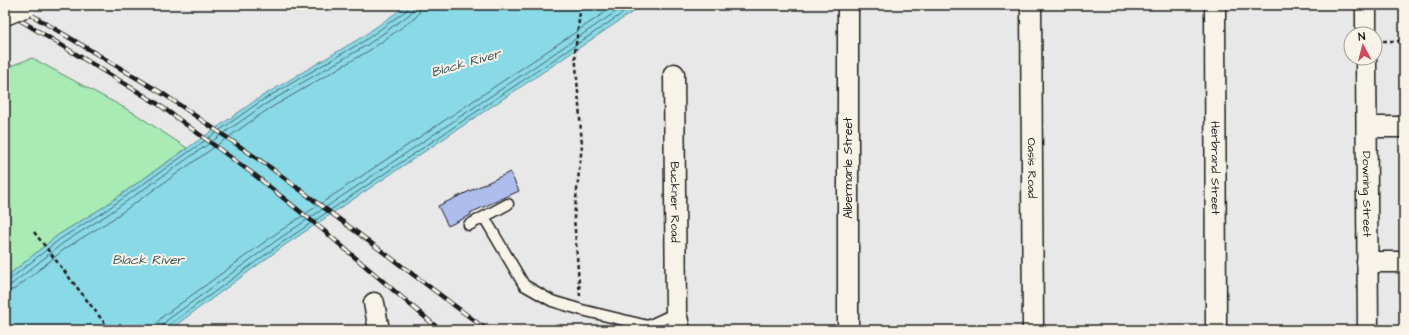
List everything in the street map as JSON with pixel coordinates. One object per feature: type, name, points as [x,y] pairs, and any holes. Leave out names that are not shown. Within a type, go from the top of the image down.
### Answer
[{"type":"highway","points":[[5,14],[27,5]]},
{"type":"street","name":"Albermarle Street","points":[[848,5],[848,330]]},
{"type":"street","name":"Oasis Road","points":[[1031,5],[1033,330]]},
{"type":"street","name":"Herbrand Street","points":[[1215,5],[1216,330]]},
{"type":"street","points":[[1366,5],[1371,26]]},
{"type":"street","name":"Downing Street","points":[[1366,66],[1368,330]]},
{"type":"street","name":"Buckner Road","points":[[674,74],[678,321]]},
{"type":"street","points":[[1366,127],[1404,127]]},
{"type":"street","points":[[1367,262],[1404,262]]},
{"type":"street","points":[[374,303],[379,330]]},
{"type":"lane","points":[[469,225],[508,204]]},
{"type":"lane","points":[[484,217],[524,285],[552,300],[582,310],[648,326],[678,321]]},
{"type":"path","points":[[581,5],[575,52],[582,145],[574,217],[582,310]]},
{"type":"path","points":[[1383,39],[1404,41]]},
{"type":"path","points":[[34,232],[110,330]]},
{"type":"green space","points":[[32,58],[134,113],[187,148],[102,208],[58,235],[5,278],[5,68]]},
{"type":"water","name":"Black River","points":[[407,5],[541,5],[541,7],[551,5],[643,5],[285,245],[169,330],[5,330],[5,278],[58,235],[102,208],[259,98],[362,37]]},
{"type":"building","points":[[510,172],[519,191],[470,213],[471,215],[448,226],[438,206]]},
{"type":"railway","points":[[15,5],[165,95],[200,119],[271,168],[487,330]]},
{"type":"railway","points":[[5,11],[158,104],[256,176],[323,230],[440,330]]}]
